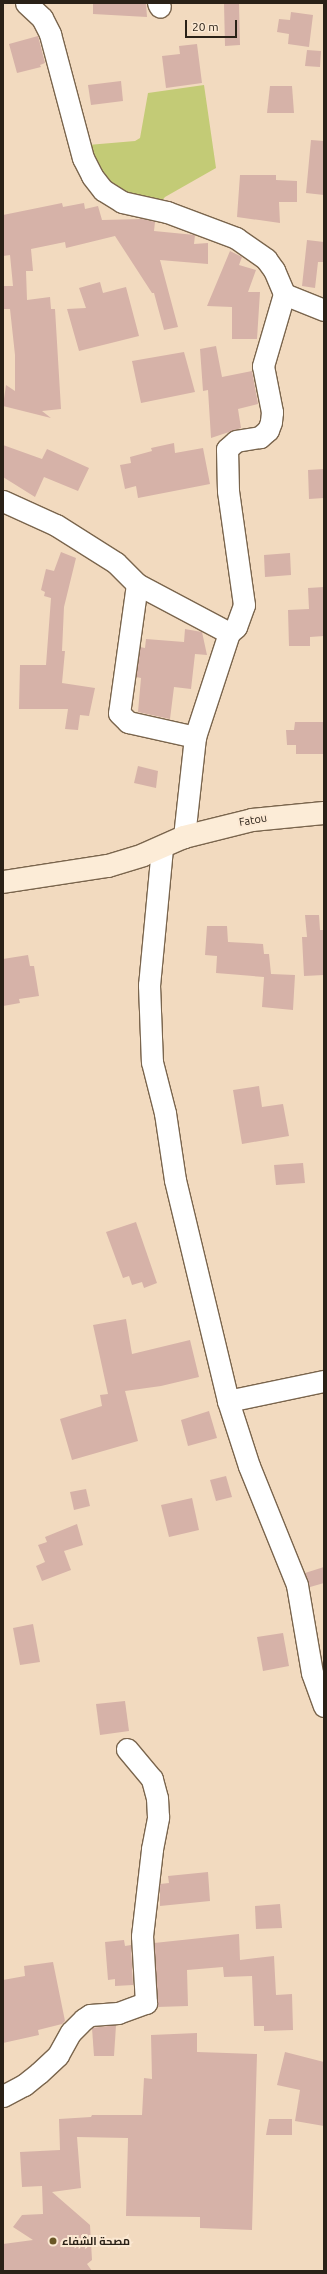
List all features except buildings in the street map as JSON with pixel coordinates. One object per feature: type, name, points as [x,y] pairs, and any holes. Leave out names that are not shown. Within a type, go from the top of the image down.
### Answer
[{"type":"street","points":[[29,4],[42,18],[50,34],[83,158],[92,176],[103,190],[122,202],[167,212],[236,238],[266,259],[274,270],[284,294],[263,366],[272,412],[271,422],[268,430],[260,437],[236,441],[227,449],[228,491],[244,605],[236,627],[229,633],[195,737],[184,837]]},
{"type":"street","points":[[284,294],[324,310]]},
{"type":"street","points":[[3,502],[56,525],[116,563],[137,584],[229,633]]},
{"type":"street","points":[[137,584],[119,714],[128,722],[195,737]]},
{"type":"street","name":"Fatou","points":[[3,882],[108,866],[162,848],[184,837],[252,820],[324,813]]},
{"type":"street","points":[[162,848],[149,985],[152,1062],[165,1113],[176,1180],[228,1401],[249,1466],[297,1585],[312,1673],[324,1706]]},
{"type":"street","points":[[228,1401],[324,1381]]},
{"type":"street","points":[[3,2096],[24,2085],[39,2073],[58,2055],[71,2032],[90,2015],[118,2013],[146,2004],[142,1936],[152,1849],[158,1817],[157,1798],[152,1779],[127,1748]]},
{"type":"green space","points":[[204,85],[216,168],[165,197],[161,202],[114,189],[94,166],[88,145],[135,141],[140,138],[148,93]]},
{"type":"place","name":"مصحة الشفاء","points":[[53,2241]]}]
